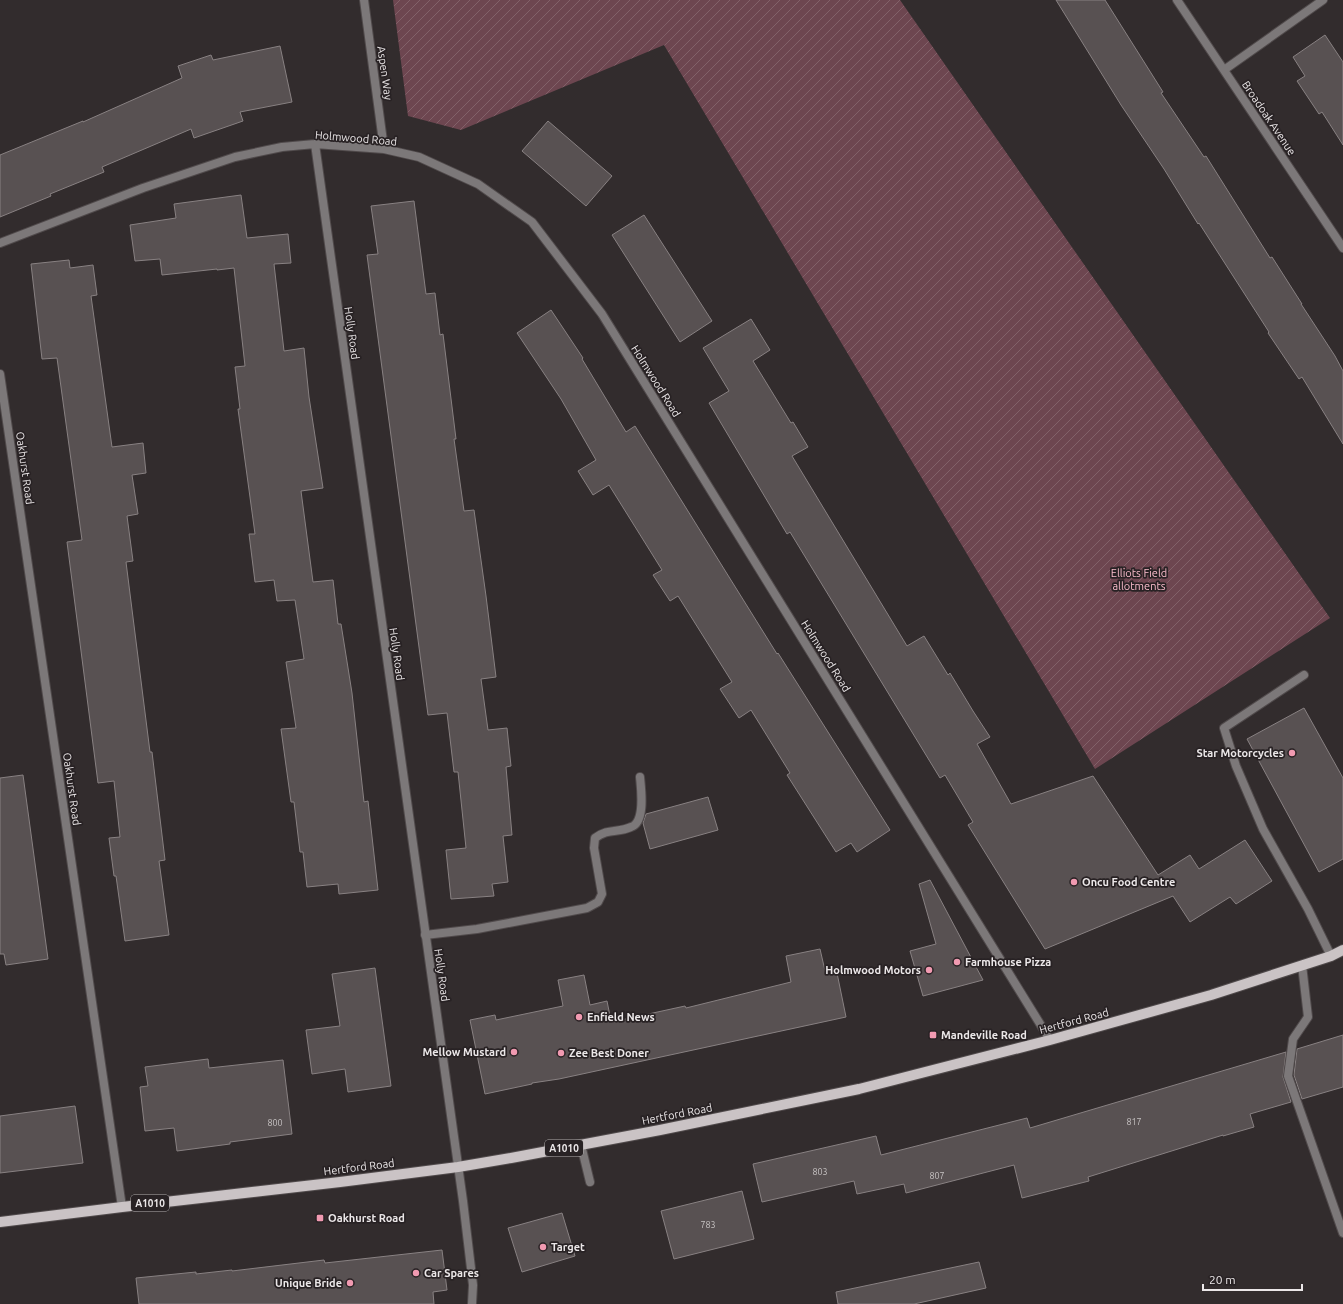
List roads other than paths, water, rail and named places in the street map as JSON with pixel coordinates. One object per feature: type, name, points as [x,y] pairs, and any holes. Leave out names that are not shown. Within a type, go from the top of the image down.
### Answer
[{"type":"main road","name":"Hertford Road","points":[[0,1222],[122,1206],[340,1182],[458,1167],[581,1145],[859,1089],[1050,1040],[1211,995],[1332,956],[1343,950]]},
{"type":"street","name":"Aspen Way","points":[[364,0],[384,149]]},
{"type":"street","name":"Broadoak Avenue","points":[[1177,0],[1343,248]]},
{"type":"street","points":[[1224,70],[1323,0]]},
{"type":"street","name":"Holmwood Road","points":[[0,243],[143,188],[234,157],[282,146],[315,144],[384,149],[419,156],[478,184],[532,222],[602,314],[1050,1040]]},
{"type":"street","name":"Holly Road","points":[[315,144],[458,1167]]},
{"type":"street","name":"Oakhurst Road","points":[[0,374],[122,1206]]},
{"type":"street","points":[[1304,675],[1224,728],[1236,766],[1263,829],[1308,909],[1332,956]]},
{"type":"street","points":[[425,935],[477,929],[587,908],[598,902],[602,894],[594,848],[595,838],[602,832],[632,827],[637,824],[643,804],[640,777]]},
{"type":"street","points":[[1302,965],[1308,1017],[1293,1039],[1288,1076],[1343,1233]]},
{"type":"street","points":[[581,1145],[590,1182]]},
{"type":"street","points":[[458,1167],[473,1285],[472,1304]]},
{"type":"place","name":"Star Motorcycles","points":[[1292,753]]},
{"type":"place","name":"Oncu Food Centre","points":[[1074,882]]},
{"type":"place","name":"Farmhouse Pizza","points":[[957,962]]},
{"type":"place","name":"Holmwood Motors","points":[[929,970]]},
{"type":"place","name":"Enfield News","points":[[579,1017]]},
{"type":"place","name":"Mandeville Road","points":[[933,1035]]},
{"type":"place","name":"Mellow Mustard","points":[[514,1052]]},
{"type":"place","name":"Zee Best Doner","points":[[561,1053]]},
{"type":"place","name":"Oakhurst Road","points":[[320,1218]]},
{"type":"place","name":"Target","points":[[543,1247]]},
{"type":"place","name":"Car Spares","points":[[416,1273]]},
{"type":"place","name":"Unique Bride","points":[[350,1283]]},
{"type":"park label","name":"Elliots Field allotments","points":[[1139,579]]}]
